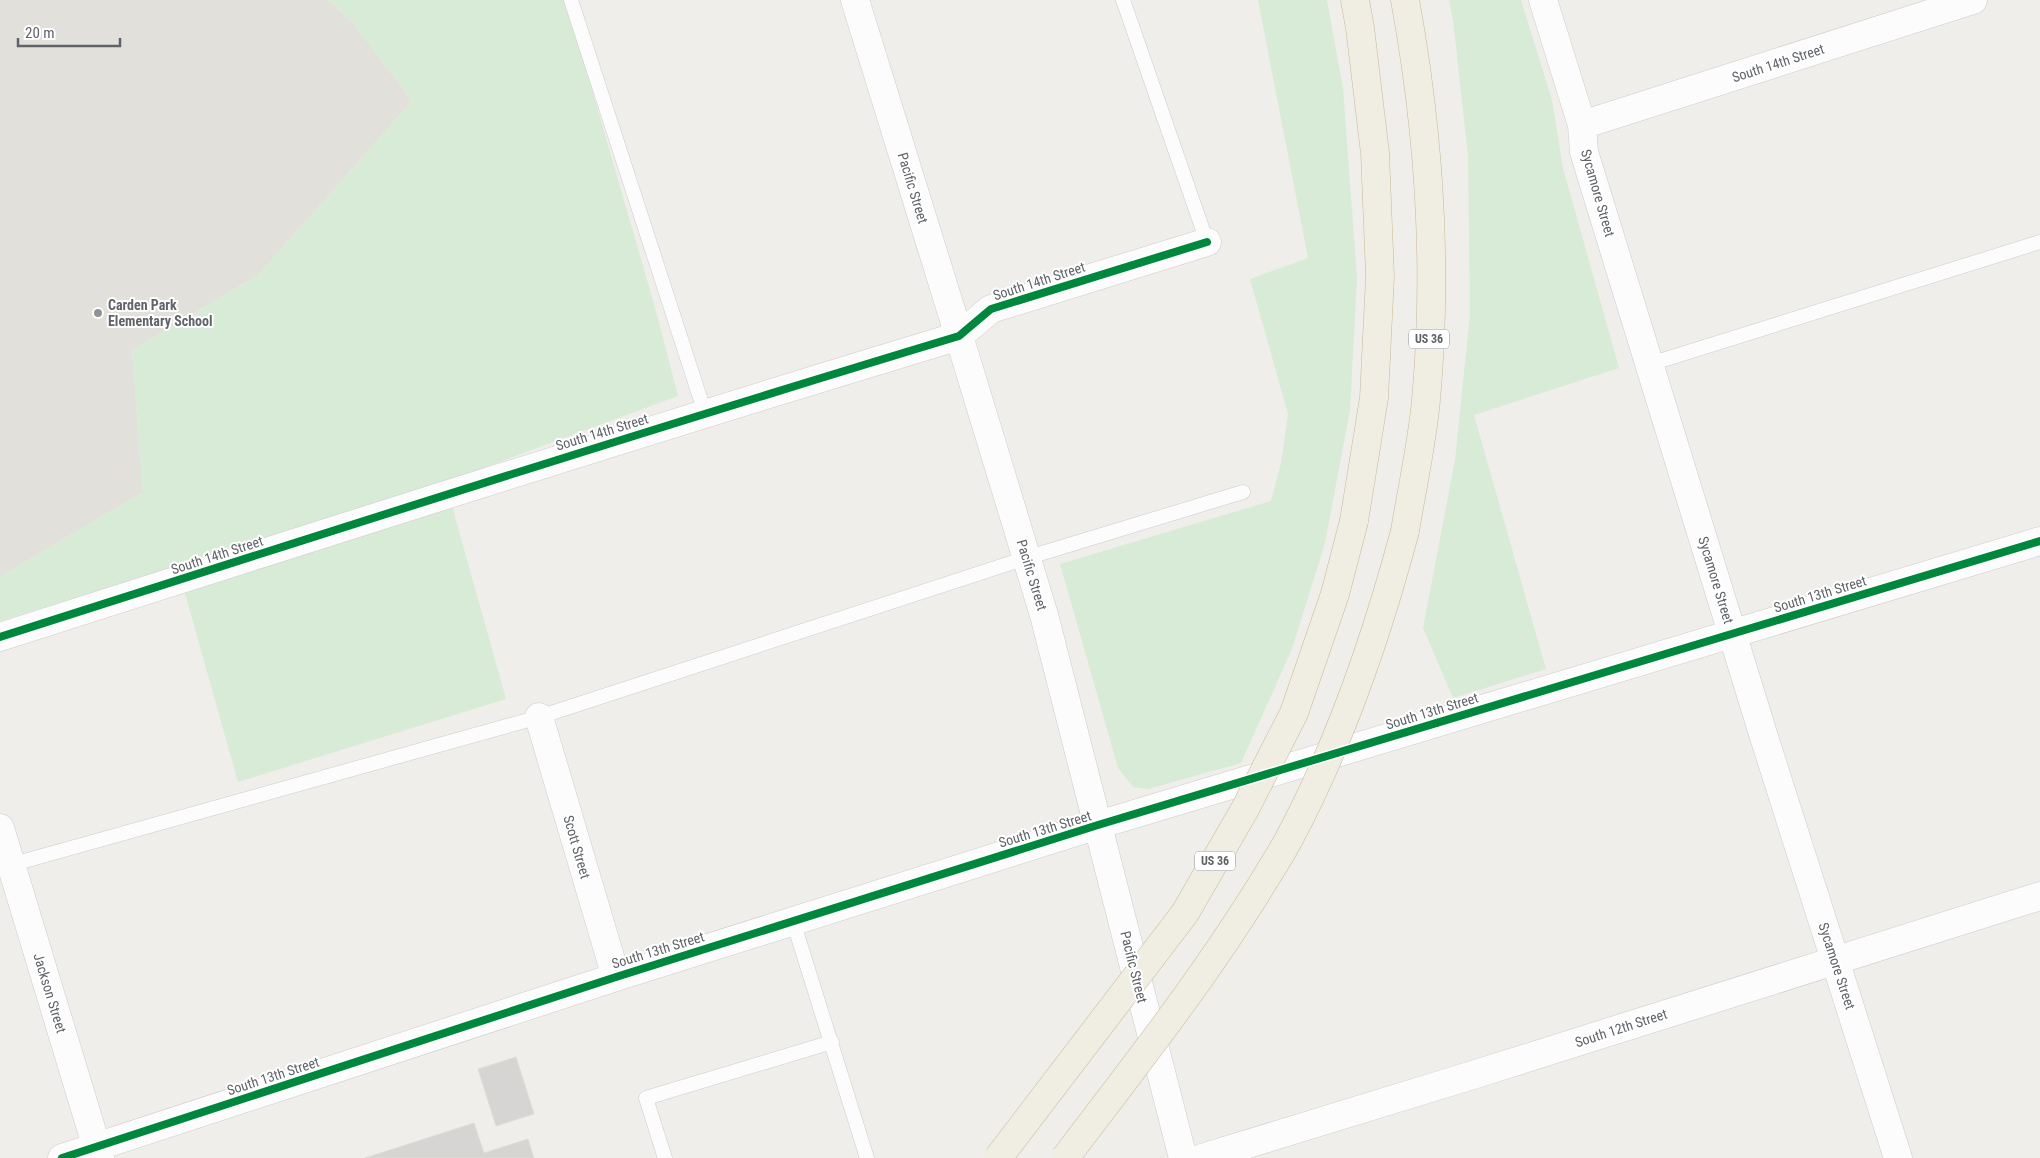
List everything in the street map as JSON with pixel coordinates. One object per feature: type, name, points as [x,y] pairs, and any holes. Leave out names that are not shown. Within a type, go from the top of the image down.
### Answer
[{"type":"highway","name":"US 36","points":[[998,1158],[1185,912],[1245,809],[1294,713],[1334,594],[1354,521],[1374,398],[1380,276],[1376,153],[1355,0]]},
{"type":"highway","name":"US 36","points":[[1065,1158],[1226,943],[1290,838],[1342,726],[1388,596],[1405,531],[1426,401],[1432,279],[1426,145],[1405,0]]},
{"type":"street","name":"Pacific Street","points":[[855,0],[960,336],[1044,615],[1183,1158]]},
{"type":"street","name":"Sycamore Street","points":[[1543,0],[1582,125],[1584,152],[1732,634],[1898,1158]]},
{"type":"street","name":"South 14th Street","points":[[1582,125],[1973,0]]},
{"type":"street","name":"South 14th Street","points":[[0,638],[705,412],[960,336],[991,309],[1207,242]]},
{"type":"street","name":"South 13th Street","points":[[62,1158],[98,1153],[616,977],[793,921],[1098,826],[2040,541]]},
{"type":"street","name":"Scott Street","points":[[539,717],[616,977]]},
{"type":"street","name":"Jackson Street","points":[[0,828],[98,1153]]},
{"type":"street","name":"South 12th Street","points":[[1202,1158],[1476,1074],[2040,896]]},
{"type":"lane","points":[[571,0],[705,412]]},
{"type":"lane","points":[[1123,0],[1207,242]]},
{"type":"lane","points":[[1650,364],[2040,242]]},
{"type":"lane","points":[[10,866],[539,717],[1026,558],[1243,492]]},
{"type":"lane","points":[[793,921],[867,1158]]},
{"type":"lane","points":[[665,1158],[646,1098],[832,1042]]},
{"type":"shaded area","name":"Carden Park Elementary School","points":[[0,0],[328,0],[353,23],[412,101],[258,275],[132,350],[143,492],[0,577]]},
{"type":"green space","points":[[328,0],[566,0],[656,311],[678,396],[448,481],[455,517],[506,699],[238,782],[186,597],[175,567],[0,621],[0,577],[143,492],[132,350],[258,275],[412,101],[353,23]]},
{"type":"green space","points":[[1258,0],[1327,0],[1343,88],[1357,278],[1350,410],[1325,543],[1292,649],[1241,763],[1148,789],[1133,787],[1118,768],[1060,564],[1271,501],[1281,463],[1288,414],[1250,279],[1308,258]]},
{"type":"green space","points":[[1449,0],[1521,0],[1552,100],[1563,168],[1619,368],[1474,415],[1546,669],[1453,698],[1423,628],[1455,460],[1470,314],[1468,156],[1453,20]]},
{"type":"building","points":[[516,1057],[534,1114],[496,1126],[478,1069]]},
{"type":"building","points":[[474,1123],[484,1153],[528,1139],[534,1158],[365,1158]]},
{"type":"cycle path","points":[[0,637],[599,447],[959,336],[991,309],[1207,242]]},
{"type":"cycle path","points":[[62,1158],[616,977],[1098,825],[2040,541]]},
{"type":"place","name":"Carden Park Elementary School","points":[[98,313]]}]
